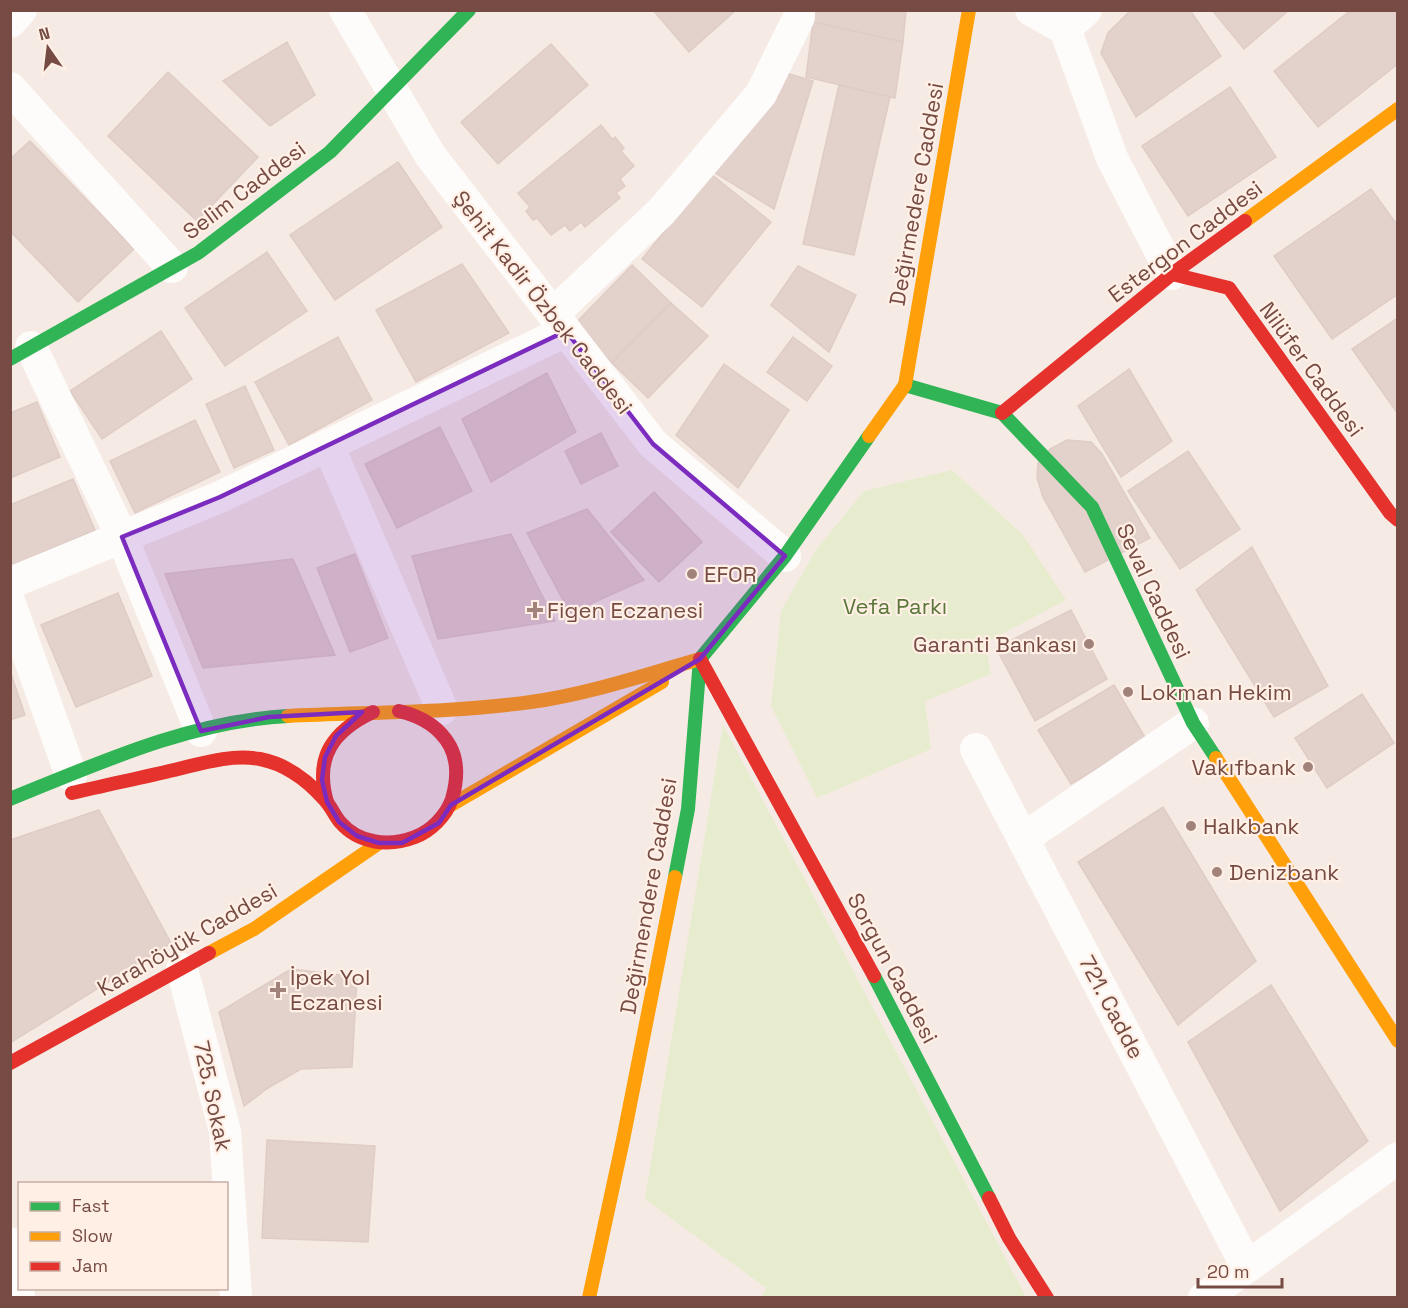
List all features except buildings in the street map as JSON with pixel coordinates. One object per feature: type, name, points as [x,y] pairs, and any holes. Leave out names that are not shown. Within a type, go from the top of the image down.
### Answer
[{"type":"street","points":[[10,22],[21,10]]},
{"type":"street","name":"Şehit Kadir Özbek Caddesi","points":[[345,10],[430,155],[653,444],[784,556]]},
{"type":"street","name":"Selim Caddesi","points":[[21,353],[198,253],[330,152],[469,10]]},
{"type":"street","points":[[10,582],[220,497],[328,445],[559,322],[662,211],[761,94],[799,17],[799,10]]},
{"type":"street","name":"Değirmedere Caddesi","points":[[905,385],[969,10]]},
{"type":"street","points":[[1031,10],[1075,20],[1112,158],[1172,274]]},
{"type":"street","points":[[10,88],[172,267]]},
{"type":"street","name":"Estergon Caddesi","points":[[1002,413],[1172,274],[1398,109]]},
{"type":"street","name":"Nilüfer Caddesi","points":[[1172,274],[1229,288],[1390,513],[1398,520]]},
{"type":"street","points":[[21,353],[122,537],[201,731]]},
{"type":"street","points":[[451,805],[700,659],[784,556],[905,385],[1002,413]]},
{"type":"street","name":"Seval Caddesi","points":[[1002,413],[1092,507],[1193,723],[1398,1041]]},
{"type":"street","points":[[328,445],[442,709]]},
{"type":"street","points":[[10,604],[58,790]]},
{"type":"street","points":[[10,807],[58,790],[151,745],[227,722],[269,717],[442,709],[533,702],[588,691],[700,659]]},
{"type":"street","name":"Değirmendere Caddesi","points":[[589,1298],[623,1140],[688,809],[700,659]]},
{"type":"street","name":"Sorgun Caddesi","points":[[700,659],[899,1022],[1009,1238],[1047,1298]]},
{"type":"street","points":[[10,800],[231,757],[254,756],[278,763],[300,777],[327,802],[339,822],[357,836],[379,843],[402,843],[422,836],[439,823],[451,805],[457,785],[456,764],[448,744],[435,728],[418,716],[397,710]]},
{"type":"street","points":[[327,802],[322,780],[325,757],[336,736],[353,721],[374,711]]},
{"type":"street","points":[[1024,838],[1193,723]]},
{"type":"street","name":"721. Cadde","points":[[976,749],[1246,1265]]},
{"type":"street","name":"Karahöyük Caddesi","points":[[10,1063],[254,929],[379,843]]},
{"type":"street","name":"725. Sokak","points":[[182,969],[225,1131],[236,1298]]},
{"type":"street","points":[[1204,1298],[1246,1265],[1398,1158]]},
{"type":"street","points":[[10,1243],[16,1264],[18,1287]]},
{"type":"highlighted area","points":[[566,331],[653,444],[785,556],[700,659],[451,805],[439,823],[402,843],[379,843],[357,836],[339,822],[327,802],[322,780],[325,757],[336,736],[362,712],[269,717],[201,731],[122,537],[220,497]]},
{"type":"green space","name":"Vefa Parkı","points":[[952,470],[1023,535],[1066,600],[985,643],[991,674],[925,701],[931,749],[817,798],[771,706],[781,611],[816,550],[864,491]]},
{"type":"green space","points":[[723,725],[1026,1297],[762,1297],[766,1288],[645,1199]]},
{"type":"traffic: fast","points":[[10,359],[198,253],[330,152],[469,10]]},
{"type":"traffic: fast","points":[[905,385],[1002,413],[1092,507],[1193,723],[1216,758]]},
{"type":"traffic: fast","points":[[675,877],[688,809],[700,659],[785,556],[869,436]]},
{"type":"traffic: fast","points":[[10,799],[111,758],[181,735],[216,726],[288,716]]},
{"type":"traffic: fast","points":[[874,976],[989,1198]]},
{"type":"traffic: slow","points":[[869,436],[905,385],[969,10]]},
{"type":"traffic: slow","points":[[1245,221],[1398,109]]},
{"type":"traffic: slow","points":[[288,716],[440,710],[501,706],[553,699],[700,659]]},
{"type":"traffic: slow","points":[[451,805],[662,682]]},
{"type":"traffic: slow","points":[[1216,758],[1398,1041]]},
{"type":"traffic: slow","points":[[209,953],[254,929],[379,843]]},
{"type":"traffic: slow","points":[[589,1298],[675,877]]},
{"type":"traffic: jam","points":[[1002,413],[1172,274],[1245,221]]},
{"type":"traffic: jam","points":[[1172,274],[1229,288],[1390,513],[1398,520]]},
{"type":"traffic: jam","points":[[700,659],[874,976]]},
{"type":"traffic: jam","points":[[72,793],[217,760],[260,759],[279,765],[303,779],[326,802],[340,822],[356,835],[375,842],[405,840],[427,831],[442,817],[452,799],[456,772],[453,752],[446,739],[435,727],[399,711]]},
{"type":"traffic: jam","points":[[327,802],[323,772],[330,747],[347,728],[373,712]]},
{"type":"traffic: jam","points":[[10,1063],[209,953]]},
{"type":"traffic: jam","points":[[989,1198],[1009,1238],[1047,1298]]},
{"type":"place","name":"EFOR","points":[[692,574]]},
{"type":"place","name":"Figen Eczanesi","points":[[535,610]]},
{"type":"place","name":"Garanti Bankası","points":[[1089,644]]},
{"type":"place","name":"Lokman Hekim","points":[[1128,692]]},
{"type":"place","name":"Vakıfbank","points":[[1308,767]]},
{"type":"place","name":"Halkbank","points":[[1191,826]]},
{"type":"place","name":"Denizbank","points":[[1217,872]]},
{"type":"place","name":"İpek Yol Eczanesi","points":[[278,990]]}]
